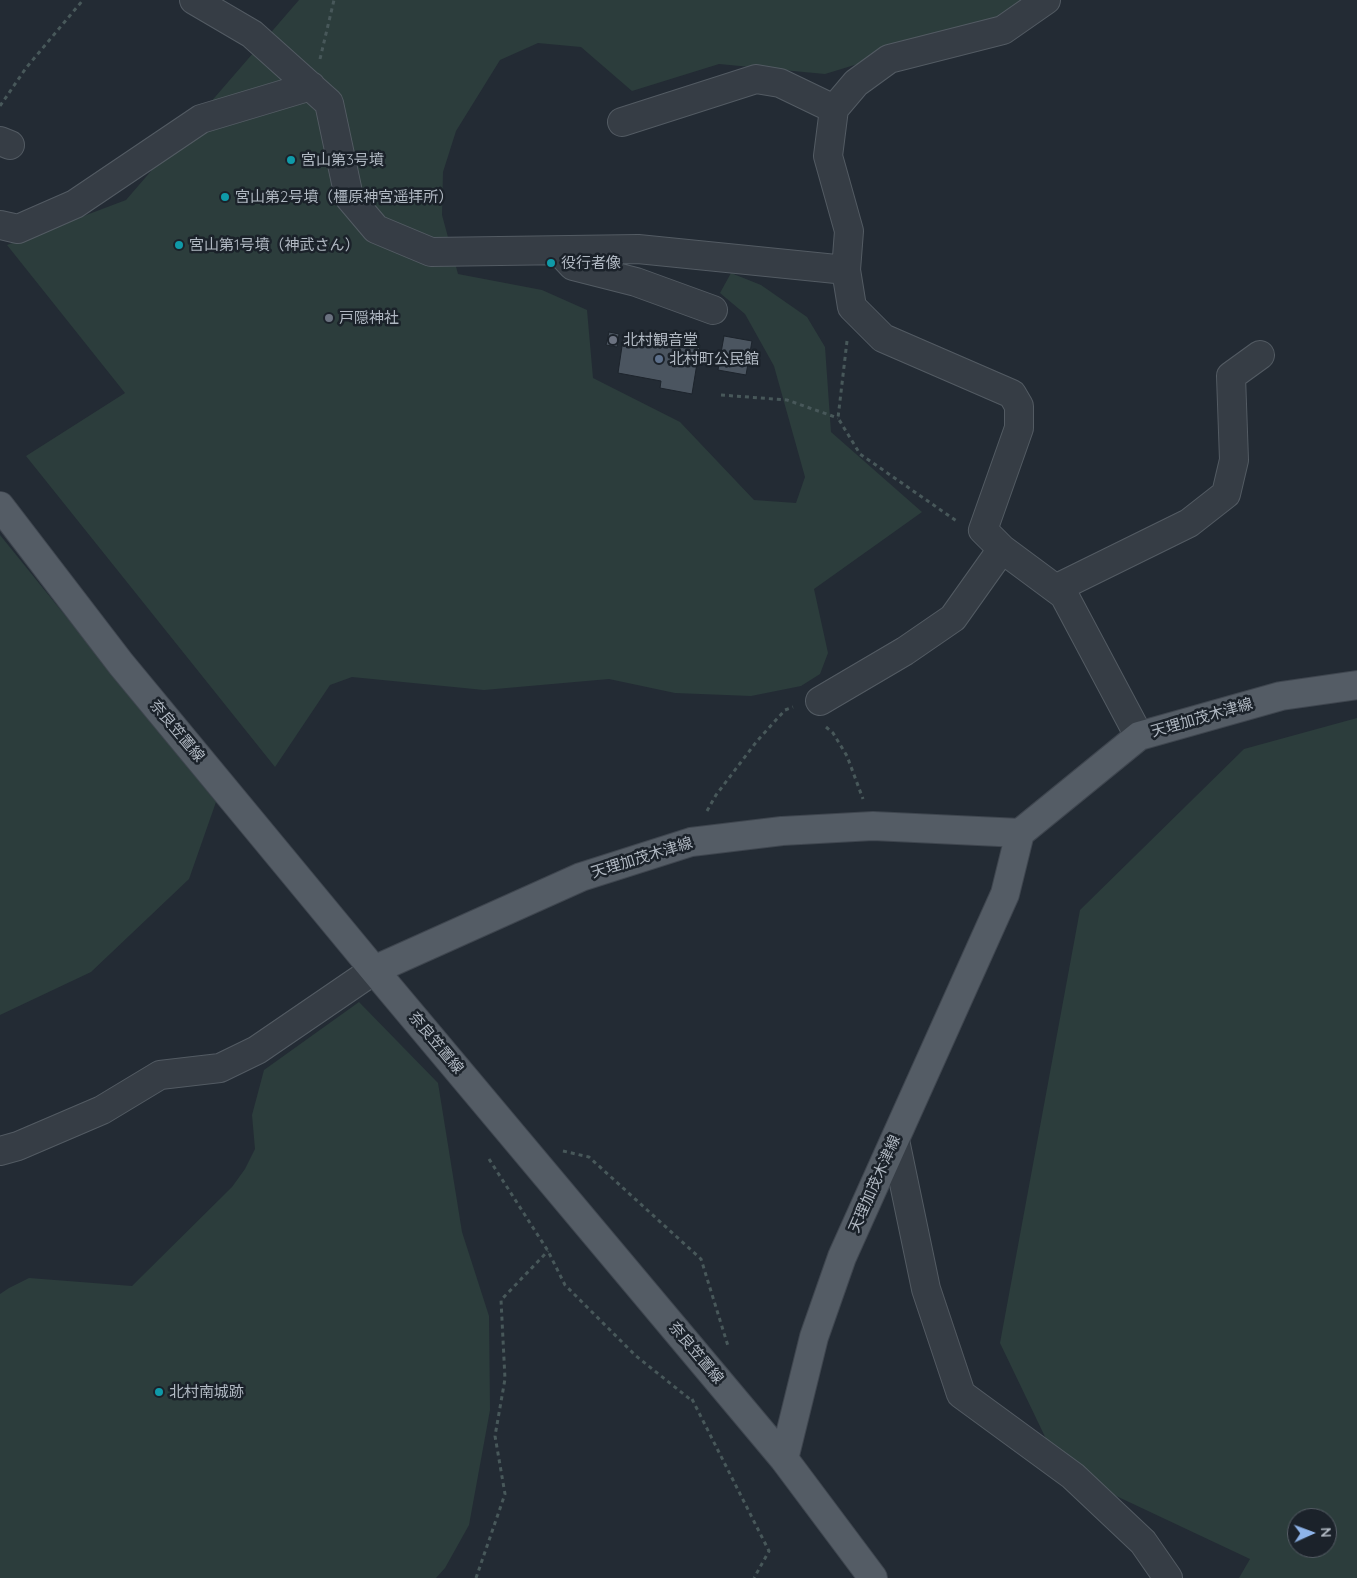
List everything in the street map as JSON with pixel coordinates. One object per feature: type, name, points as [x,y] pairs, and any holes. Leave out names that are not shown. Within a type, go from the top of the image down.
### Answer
[{"type":"main road","name":"奈良笠置線","points":[[0,506],[122,664],[374,970],[784,1459],[873,1578]]},
{"type":"main road","name":"天理加茂木津線","points":[[784,1459],[814,1337],[842,1257],[1005,894],[1020,833],[1139,736],[1281,696],[1357,685]]},
{"type":"main road","name":"天理加茂木津線","points":[[374,970],[581,878],[691,842],[782,831],[873,826],[1020,833]]},
{"type":"street","points":[[194,0],[252,34],[329,103],[349,197],[376,229],[430,252],[638,250],[846,270]]},
{"type":"street","points":[[1046,0],[1003,30],[889,59],[856,83],[834,109],[828,156],[849,231],[846,270],[852,307],[883,338],[1012,394],[1019,406],[1019,428],[983,530],[1002,549],[1064,595],[1139,736]]},
{"type":"street","points":[[622,122],[756,79],[780,83],[834,109]]},
{"type":"street","points":[[0,225],[18,229],[75,204],[201,119],[311,86]]},
{"type":"street","points":[[559,251],[573,266],[636,282],[713,310]]},
{"type":"street","points":[[1057,588],[1189,523],[1226,494],[1234,460],[1231,376],[1260,355]]},
{"type":"street","points":[[820,712],[953,618],[1002,549]]},
{"type":"street","points":[[0,1151],[18,1146],[102,1110],[160,1075],[220,1068],[257,1050],[374,970]]},
{"type":"street","points":[[895,1140],[926,1289],[961,1394],[1073,1476],[1143,1542],[1168,1578]]},
{"type":"path","points":[[0,106],[26,68],[83,0]]},
{"type":"path","points":[[311,86],[325,42],[334,0]]},
{"type":"path","points":[[852,307],[838,418],[860,454],[967,529],[983,530]]},
{"type":"path","points":[[721,394],[786,400],[838,418]]},
{"type":"path","points":[[691,842],[716,794],[757,741],[785,710],[820,712],[846,756],[873,826]]},
{"type":"path","points":[[519,1142],[589,1157],[700,1260],[728,1348]]},
{"type":"path","points":[[489,1160],[548,1251],[565,1285],[636,1356],[691,1400],[769,1551],[754,1578]]},
{"type":"path","points":[[476,1578],[506,1494],[495,1436],[505,1379],[501,1300],[548,1251]]},
{"type":"path","points":[[691,1400],[714,1376]]},
{"type":"shaded area","points":[[299,0],[1021,0],[989,24],[825,74],[719,64],[632,91],[581,47],[538,43],[500,60],[456,131],[443,172],[442,215],[458,274],[542,290],[587,310],[593,378],[680,422],[754,500],[796,503],[805,477],[774,366],[745,314],[720,293],[731,273],[761,285],[807,317],[825,347],[831,432],[922,512],[814,589],[828,653],[820,674],[801,686],[751,696],[675,693],[609,679],[484,690],[352,677],[330,685],[275,767],[26,456],[125,393],[7,245],[126,200]]},
{"type":"shaded area","points":[[0,535],[216,802],[189,879],[91,972],[0,1015]]},
{"type":"shaded area","points":[[1357,718],[1357,1578],[1239,1578],[1250,1559],[1061,1470],[1000,1343],[1080,910],[1244,749]]},
{"type":"shaded area","points":[[359,1002],[438,1083],[462,1232],[489,1316],[490,1410],[469,1525],[445,1568],[436,1578],[0,1578],[0,1294],[29,1278],[132,1286],[232,1187],[245,1169],[255,1149],[252,1115],[264,1070]]},
{"type":"building","name":"北村観音堂","points":[[609,332],[619,334],[617,347],[606,345]]},
{"type":"building","name":"北村町公民館","points":[[624,333],[700,345],[692,394],[660,388],[661,381],[618,373]]},
{"type":"building","points":[[724,336],[752,341],[746,375],[718,370]]},
{"type":"place","name":"宮山第3号墳","points":[[291,160]]},
{"type":"place","name":"宮山第2号墳（橿原神宮遥拝所）","points":[[225,197]]},
{"type":"place","name":"宮山第1号墳（神武さん）","points":[[179,245]]},
{"type":"place","name":"役行者像","points":[[551,263]]},
{"type":"place","name":"戸隠神社","points":[[329,318]]},
{"type":"place","name":"北村観音堂","points":[[613,340]]},
{"type":"place","name":"北村町公民館","points":[[659,359]]},
{"type":"place","name":"北村南城跡","points":[[159,1392]]}]
